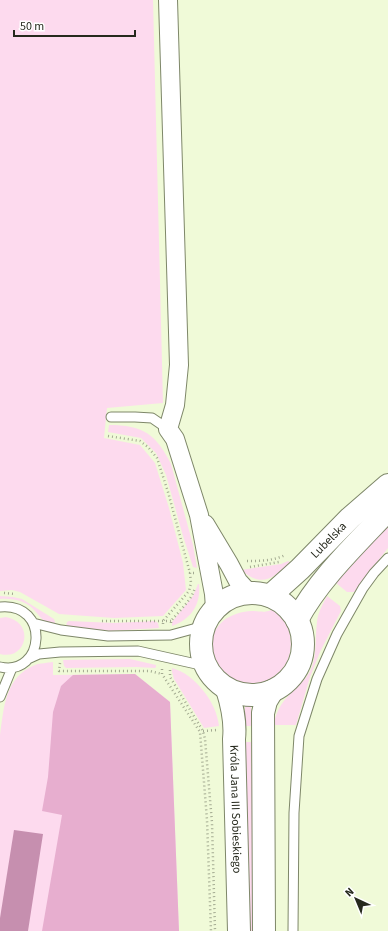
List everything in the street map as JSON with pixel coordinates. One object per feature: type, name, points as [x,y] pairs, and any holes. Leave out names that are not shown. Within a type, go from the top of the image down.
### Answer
[{"type":"main road","name":"Lubelska","points":[[260,594],[300,569],[350,518],[388,485]]},
{"type":"main road","name":"Lubelska","points":[[298,620],[305,606],[324,581],[388,510]]},
{"type":"main road","points":[[260,594],[286,606],[298,620],[303,640],[300,661],[289,679],[281,686],[272,691],[254,695],[244,694],[227,689],[214,679],[205,666],[201,650],[201,634],[210,617],[231,597],[260,594]]},
{"type":"main road","name":"Króla Jana III Sobieskiego","points":[[227,689],[233,709],[235,729],[234,739],[240,931]]},
{"type":"main road","points":[[264,931],[263,713],[266,701],[272,691]]},
{"type":"street","points":[[168,0],[179,365],[175,405],[168,429],[175,440],[199,515],[214,594],[210,617]]},
{"type":"street","points":[[199,515],[230,564],[238,581],[260,594]]},
{"type":"lane","points":[[110,417],[152,418],[168,429]]},
{"type":"lane","points":[[294,931],[294,813],[299,736],[317,679],[349,610],[374,573],[388,558]]},
{"type":"lane","points":[[0,607],[15,608],[28,616],[33,622],[36,630],[36,645],[28,659]]},
{"type":"lane","points":[[33,622],[61,630],[108,636],[171,635],[210,617]]},
{"type":"lane","points":[[0,667],[12,668],[39,654],[60,652],[138,651],[205,666]]},
{"type":"lane","points":[[0,697],[12,668]]},
{"type":"path","points":[[108,436],[140,441],[148,447],[157,458],[190,573]]},
{"type":"path","points":[[0,594],[16,594]]},
{"type":"path","points":[[97,621],[171,620]]},
{"type":"path","points":[[60,652],[59,671],[150,671],[162,674]]},
{"type":"path","points":[[204,731],[212,823],[215,931]]},
{"type":"path","points":[[201,739],[207,820],[211,931]]},
{"type":"shaded area","points":[[0,0],[153,0],[163,403],[107,408],[104,438],[140,445],[155,463],[169,508],[183,563],[186,590],[163,616],[114,618],[59,614],[20,592],[12,590],[0,591]]},
{"type":"shaded area","points":[[109,425],[121,425],[140,429],[154,438],[160,445],[171,464],[193,545],[197,568],[193,567],[166,475],[156,453],[141,438],[108,432]]},
{"type":"shaded area","points":[[388,525],[388,548],[354,592],[347,592],[336,583]]},
{"type":"shaded area","points":[[288,561],[290,562],[278,573],[267,579],[255,579],[248,576],[241,570],[281,564]]},
{"type":"shaded area","points":[[198,584],[198,598],[194,610],[185,619],[172,626],[172,622],[193,596]]},
{"type":"shaded area","points":[[0,596],[22,599],[54,619],[56,625],[49,624],[44,621],[28,605],[15,600],[0,599]]},
{"type":"shaded area","points":[[327,596],[340,606],[341,611],[320,652],[310,677],[296,725],[273,725],[281,705],[301,683],[312,667],[314,661],[318,618]]},
{"type":"shaded area","points":[[275,608],[282,616],[290,635],[291,645],[286,664],[279,672],[264,682],[250,684],[236,682],[224,676],[216,667],[211,649],[211,640],[220,624],[229,617],[237,614],[248,611],[266,612]]},
{"type":"shaded area","points":[[6,617],[15,621],[21,626],[24,633],[24,640],[21,647],[16,652],[9,655],[0,654],[0,618]]},
{"type":"shaded area","points":[[155,621],[158,623],[159,628],[110,631],[66,626],[67,622],[114,623]]},
{"type":"shaded area","points":[[130,659],[156,665],[156,667],[66,668],[63,660]]},
{"type":"shaded area","points":[[53,662],[53,675],[135,674],[170,702],[179,931],[0,931],[0,735],[3,714],[8,694],[17,677],[25,670],[37,664]]},
{"type":"shaded area","points":[[172,668],[189,676],[203,691],[214,708],[219,726],[204,728],[174,679]]},
{"type":"shaded area","points":[[135,674],[170,702],[179,931],[42,931],[62,815],[42,811],[48,777],[53,712],[61,686],[73,675]]},
{"type":"shaded area","points":[[246,698],[251,699],[251,726],[245,726]]},
{"type":"shaded area","points":[[245,742],[251,742],[256,931],[249,931]]},
{"type":"shaded area","points":[[14,830],[43,834],[28,931],[0,931],[0,918]]}]
